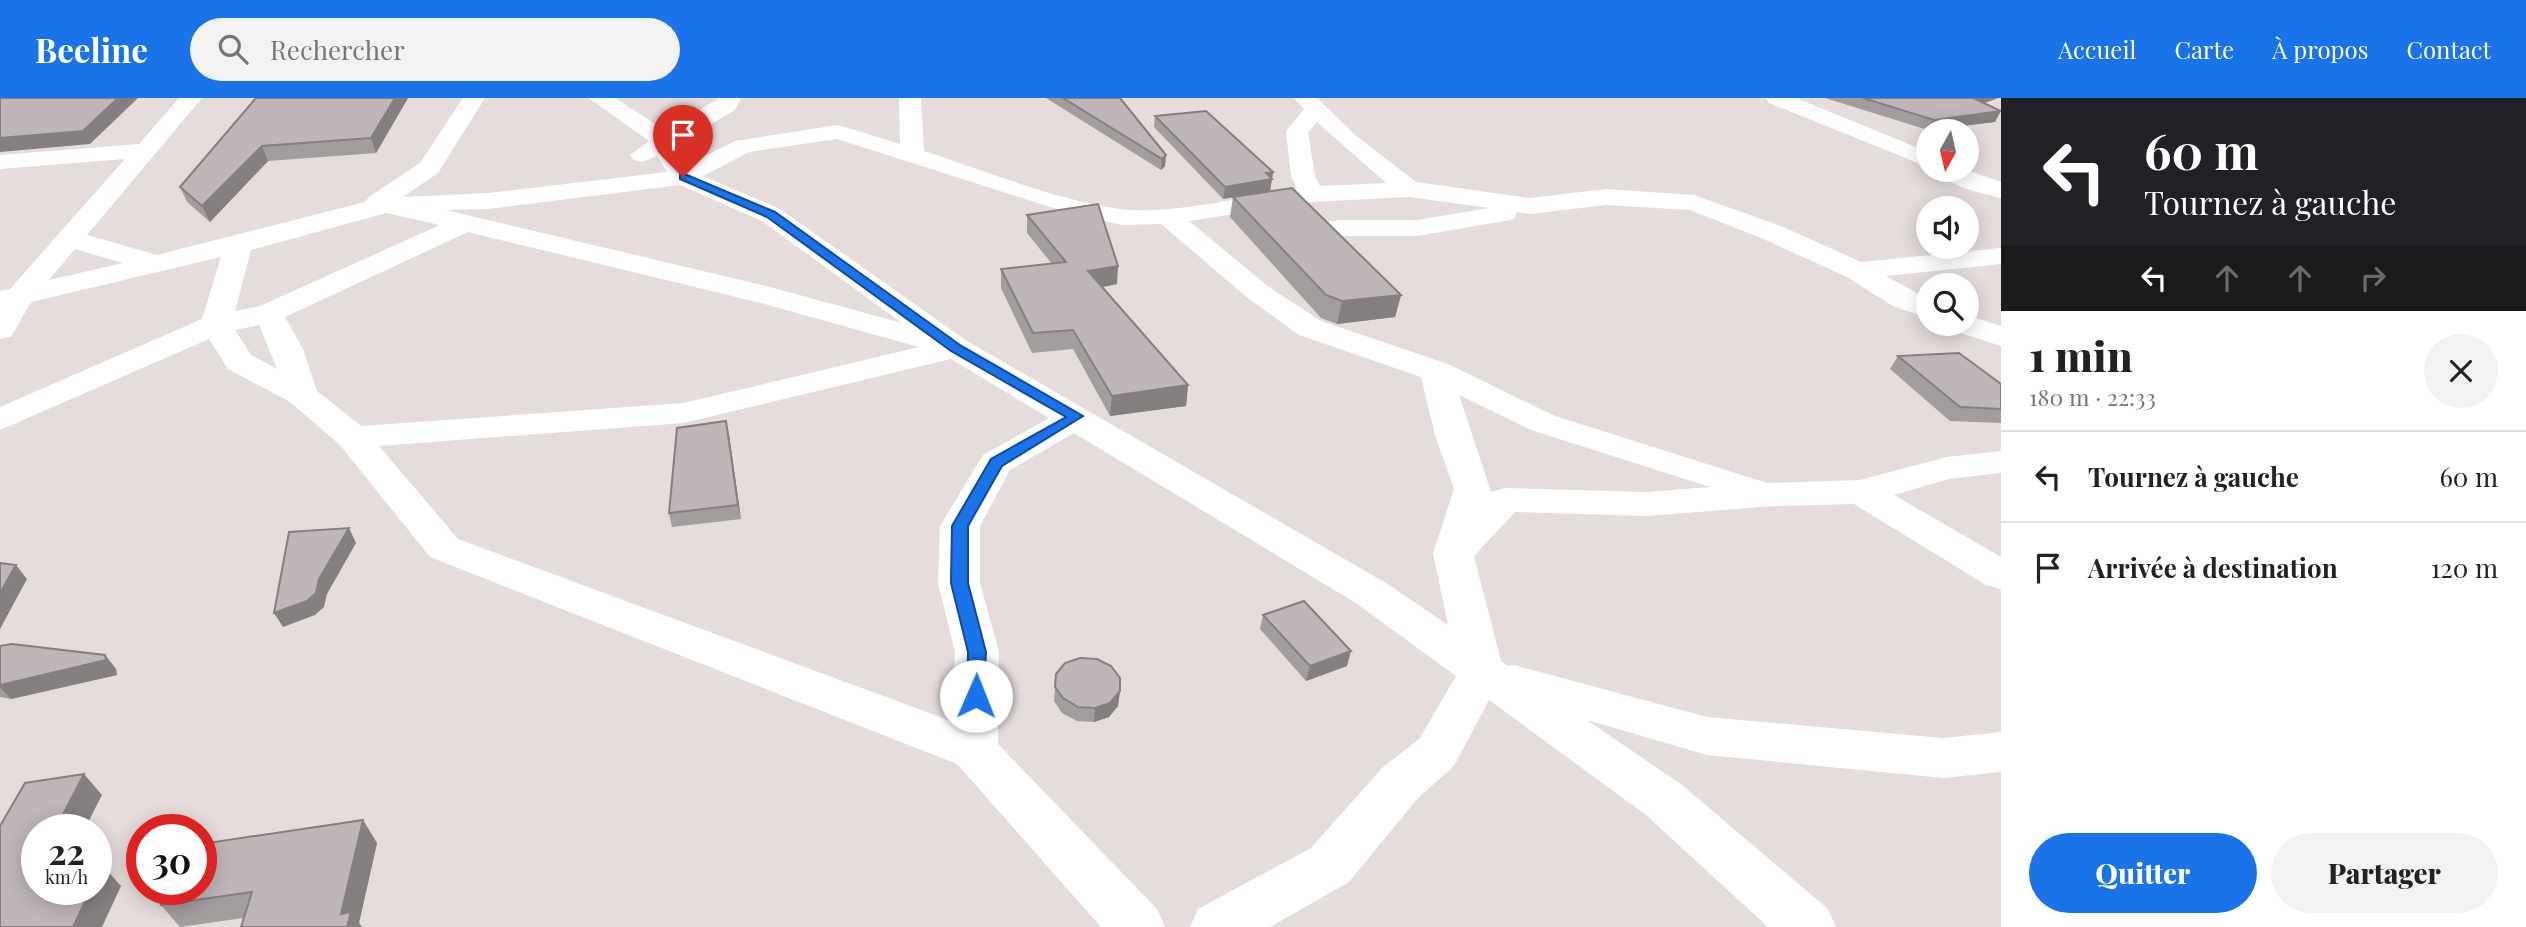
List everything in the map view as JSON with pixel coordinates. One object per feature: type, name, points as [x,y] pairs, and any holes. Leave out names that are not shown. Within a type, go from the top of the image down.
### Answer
[{"type":"street","points":[[0,330],[9,299],[69,239],[191,98]]},
{"type":"street","points":[[474,98],[429,168],[379,202],[770,296],[956,348]]},
{"type":"street","points":[[600,98],[663,140],[668,154],[683,177],[771,215],[956,348],[1076,416],[1371,593],[1664,800],[1808,927]]},
{"type":"street","points":[[514,236],[564,219],[590,191],[663,140],[727,105],[730,98]]},
{"type":"street","points":[[910,98],[912,155]]},
{"type":"street","points":[[1777,98],[1916,155]]},
{"type":"street","points":[[1312,194],[1303,176],[1297,131],[1310,104],[1346,139],[1409,189]]},
{"type":"street","points":[[9,299],[239,244],[385,205],[488,201],[590,191],[683,177],[743,146],[838,132],[1075,207],[1122,217],[1167,216],[1312,194],[1409,189],[1530,206]]},
{"type":"street","points":[[0,162],[146,150]]},
{"type":"street","points":[[1973,182],[2001,190]]},
{"type":"street","points":[[1338,228],[1417,228],[1481,219],[1530,206],[1606,197],[1694,203],[1771,232],[1857,271],[1916,304]]},
{"type":"street","points":[[1167,216],[1259,293],[1310,328],[1436,372],[1543,423],[1774,495]]},
{"type":"street","points":[[0,420],[216,324],[268,314],[463,224]]},
{"type":"street","points":[[69,239],[159,264]]},
{"type":"street","points":[[239,244],[216,324],[239,362],[302,395],[353,437],[444,548],[974,750],[1137,927]]},
{"type":"street","points":[[1857,271],[2001,256]]},
{"type":"street","points":[[268,314],[287,349],[302,395]]},
{"type":"street","points":[[1979,329],[2001,337]]},
{"type":"street","points":[[353,437],[684,413],[956,348]]},
{"type":"street","points":[[1218,927],[1331,865],[1400,783],[1437,752],[1481,673],[1453,554],[1472,489],[1453,435],[1436,372]]},
{"type":"street","points":[[974,750],[977,652],[959,583],[960,526],[996,463],[1076,416]]},
{"type":"street","points":[[1453,554],[1505,500],[1647,504],[1861,492],[1947,468],[2001,462]]},
{"type":"street","points":[[1861,492],[2001,575]]},
{"type":"street","points":[[1481,673],[1707,736],[1943,758],[2001,752]]},
{"type":"building","points":[[0,98],[118,98],[83,131],[0,138]]},
{"type":"building","points":[[256,98],[395,98],[371,138],[262,146],[202,206],[180,187]]},
{"type":"building","points":[[1063,98],[1120,98],[1166,155],[1162,159]]},
{"type":"building","points":[[1863,98],[1977,98],[1975,99],[2001,111],[1931,119]]},
{"type":"building","points":[[1206,111],[1273,172],[1266,173],[1272,179],[1225,187],[1155,116]]},
{"type":"building","points":[[1292,188],[1401,295],[1342,301],[1326,295],[1233,197]]},
{"type":"building","points":[[1098,204],[1118,266],[1088,271],[1188,385],[1112,396],[1073,330],[1033,333],[1001,269],[1066,262],[1027,215]]},
{"type":"building","points":[[1959,353],[2001,384],[2001,409],[1960,407],[1898,356]]},
{"type":"building","points":[[726,421],[738,505],[669,513],[677,428]]},
{"type":"building","points":[[349,528],[319,579],[316,593],[307,601],[274,613],[289,532]]},
{"type":"building","points":[[0,563],[16,565],[0,593]]},
{"type":"building","points":[[1304,601],[1351,651],[1310,666],[1263,615]]},
{"type":"building","points":[[12,644],[105,655],[106,660],[0,685],[0,646]]},
{"type":"building","points":[[1080,658],[1097,659],[1111,666],[1120,678],[1120,691],[1110,703],[1095,708],[1078,707],[1063,698],[1055,687],[1056,674],[1065,663]]},
{"type":"building","points":[[84,774],[63,814],[21,814],[21,905],[83,905],[73,927],[0,927],[0,826],[25,783]]},
{"type":"building","points":[[363,820],[341,914],[351,912],[347,927],[241,927],[252,892],[217,897],[217,842]]},
{"type":"route","points":[[683,177],[771,215],[956,348],[1076,416],[996,463],[960,526],[959,583],[977,652],[976,696]]}]
